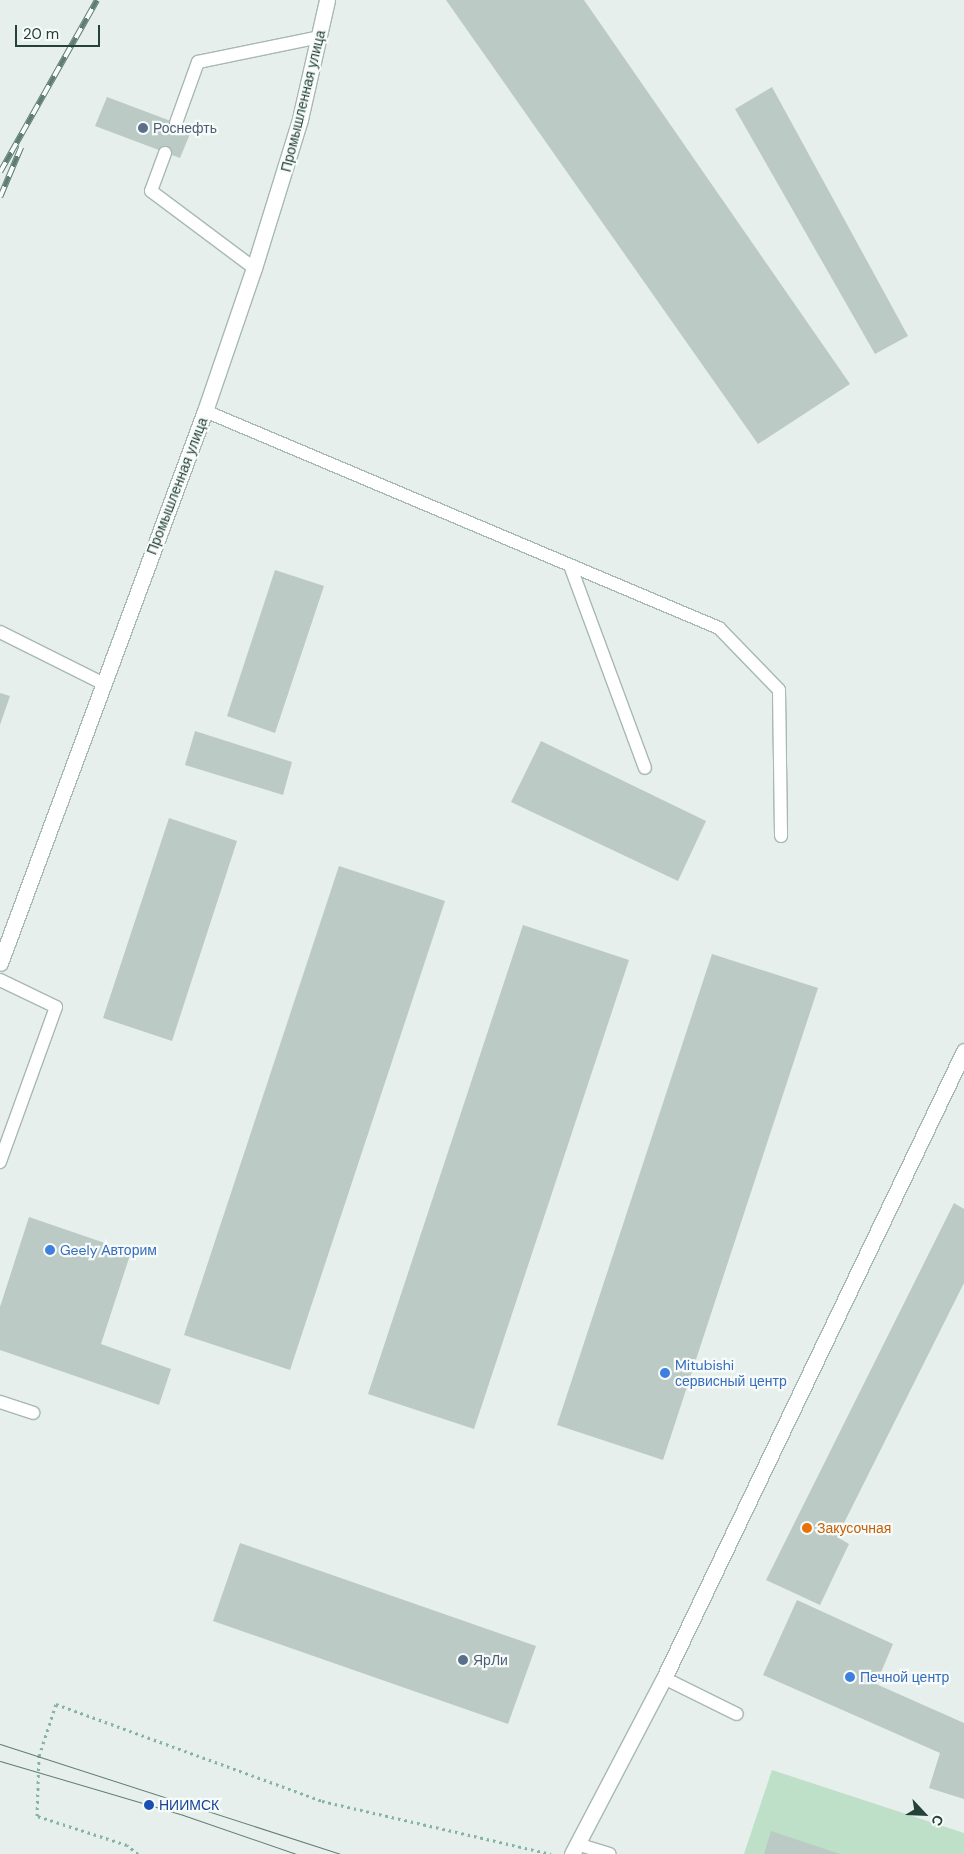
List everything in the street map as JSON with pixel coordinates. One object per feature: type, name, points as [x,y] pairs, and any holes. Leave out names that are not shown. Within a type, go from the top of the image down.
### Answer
[{"type":"street","name":"Промышленная улица","points":[[0,963],[102,683],[205,411],[254,268],[298,128],[327,0]]},
{"type":"street","points":[[575,1849],[664,1678],[964,1050]]},
{"type":"lane","points":[[176,123],[198,62],[320,37]]},
{"type":"lane","points":[[165,153],[151,191],[254,268]]},
{"type":"lane","points":[[205,411],[571,568],[719,628],[778,690],[781,836]]},
{"type":"lane","points":[[571,568],[645,768]]},
{"type":"lane","points":[[0,632],[102,683]]},
{"type":"lane","points":[[0,980],[56,1007],[0,1162]]},
{"type":"lane","points":[[0,1402],[33,1413]]},
{"type":"lane","points":[[664,1678],[737,1714]]},
{"type":"lane","points":[[575,1849],[610,1854]]},
{"type":"path","points":[[138,1854],[128,1845],[37,1816],[37,1772],[56,1704],[322,1801],[552,1854]]},
{"type":"green space","points":[[772,1770],[964,1833],[964,1854],[744,1854]]},
{"type":"building","points":[[446,0],[584,0],[850,384],[758,444]]},
{"type":"building","points":[[772,87],[908,336],[875,354],[735,109]]},
{"type":"building","name":"Роснефть","points":[[107,97],[192,129],[180,158],[95,126]]},
{"type":"building","points":[[275,570],[324,586],[275,733],[227,716]]},
{"type":"building","points":[[0,693],[10,696],[0,725]]},
{"type":"building","points":[[195,731],[292,762],[283,795],[185,765]]},
{"type":"building","points":[[541,741],[706,821],[678,881],[511,802]]},
{"type":"building","points":[[169,818],[237,841],[172,1041],[103,1018]]},
{"type":"building","points":[[339,866],[445,901],[290,1370],[184,1335]]},
{"type":"building","points":[[523,925],[629,960],[474,1429],[368,1394]]},
{"type":"building","points":[[712,954],[818,988],[663,1460],[557,1425]]},
{"type":"building","points":[[954,1203],[964,1209],[964,1283],[837,1537],[849,1544],[820,1605],[766,1580]]},
{"type":"building","points":[[29,1217],[131,1252],[101,1344],[171,1369],[159,1405],[0,1350],[0,1307]]},
{"type":"building","points":[[240,1543],[536,1646],[508,1724],[213,1621]]},
{"type":"building","points":[[797,1600],[893,1644],[876,1684],[964,1723],[964,1799],[929,1788],[940,1753],[763,1675]]},
{"type":"building","points":[[771,1831],[840,1854],[764,1854]]},
{"type":"tram line","points":[[0,1744],[340,1854]]},
{"type":"tram line","points":[[0,1761],[183,1815],[296,1854]]},
{"type":"railway","points":[[0,172],[97,0]]},
{"type":"railway","points":[[0,197],[21,147]]},
{"type":"place","name":"Роснефть","points":[[143,128]]},
{"type":"place","name":"Geely Авторим","points":[[50,1250]]},
{"type":"place","name":"Mitubishi сервисный центр","points":[[665,1373]]},
{"type":"place","name":"Закусочная","points":[[807,1528]]},
{"type":"place","name":"ЯрЛи","points":[[463,1660]]},
{"type":"place","name":"Печной центр","points":[[850,1677]]},
{"type":"place","name":"НИИМСК","points":[[149,1805]]}]
